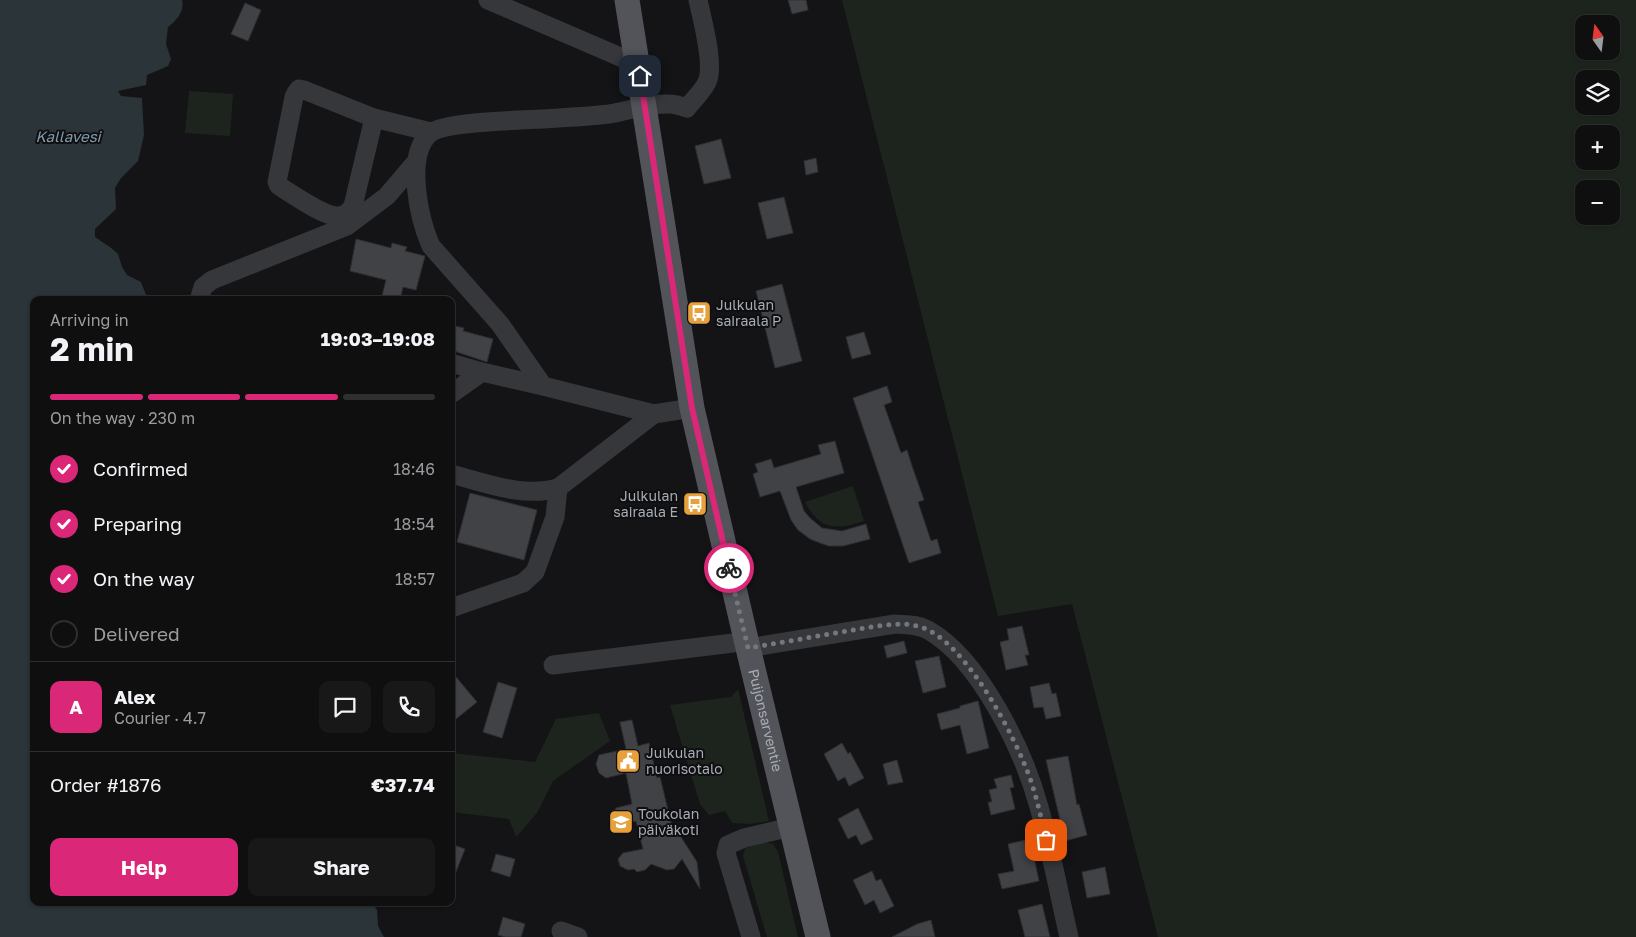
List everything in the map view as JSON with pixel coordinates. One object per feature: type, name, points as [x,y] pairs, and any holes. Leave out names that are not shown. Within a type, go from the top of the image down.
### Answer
[{"type":"main road","name":"Puijonsarventie","points":[[627,0],[639,65],[692,408],[740,646],[791,827],[818,937]]},
{"type":"street","points":[[488,0],[639,65]]},
{"type":"street","points":[[374,118],[353,206],[346,214],[337,216],[327,214],[279,186],[277,182],[294,97],[299,90],[304,90],[374,118],[431,132],[448,127],[486,122],[608,114],[668,104],[687,108],[707,82],[709,66],[698,0]]},
{"type":"street","points":[[200,296],[203,287],[212,280],[347,226],[388,196],[416,162],[423,142],[431,132]]},
{"type":"street","points":[[416,162],[417,190],[425,232],[431,246],[500,324],[543,386]]},
{"type":"street","points":[[455,364],[654,414],[692,408]]},
{"type":"street","points":[[455,391],[482,372]]},
{"type":"street","points":[[455,475],[517,491],[544,492],[558,488],[654,414]]},
{"type":"street","points":[[455,607],[523,583],[535,572],[554,517],[558,488]]},
{"type":"street","points":[[553,664],[740,646],[894,624],[913,625],[926,629],[953,650],[968,666],[1013,738],[1030,779],[1039,808],[1069,937]]},
{"type":"street","points":[[751,937],[726,853],[728,845],[739,840],[791,827]]},
{"type":"shaded area","points":[[842,0],[1636,0],[1636,937],[1158,937],[1072,604],[998,616]]},
{"type":"shaded area","points":[[189,91],[233,94],[230,136],[185,133]]},
{"type":"shaded area","points":[[853,486],[864,521],[846,526],[830,526],[817,518],[805,502]]},
{"type":"shaded area","points":[[738,689],[769,821],[748,824],[732,823],[725,811],[709,815],[700,804],[670,705],[731,697]]},
{"type":"shaded area","points":[[599,713],[610,741],[553,781],[537,813],[516,837],[509,819],[455,812],[455,753],[535,762],[556,719]]},
{"type":"shaded area","points":[[763,842],[773,844],[778,852],[798,937],[767,937],[743,856],[745,848]]},
{"type":"water","name":"Kallavesi","points":[[0,0],[182,0],[183,4],[179,15],[168,27],[166,44],[171,59],[168,66],[147,75],[146,85],[118,91],[121,96],[142,98],[144,135],[138,161],[121,178],[115,188],[116,209],[95,229],[95,237],[118,254],[127,275],[141,282],[146,296],[30,296],[30,906],[374,906],[377,910],[378,926],[384,937],[0,937]]},
{"type":"building","points":[[788,0],[806,0],[808,10],[792,14]]},
{"type":"building","points":[[245,3],[261,10],[248,41],[231,34]]},
{"type":"building","points":[[721,139],[731,178],[704,184],[695,146]]},
{"type":"building","points":[[816,158],[818,172],[806,175],[804,161]]},
{"type":"building","points":[[784,197],[793,233],[767,239],[758,203]]},
{"type":"building","points":[[356,239],[391,248],[392,243],[407,247],[405,251],[425,256],[416,290],[403,287],[401,296],[382,296],[386,280],[350,271]]},
{"type":"building","points":[[782,284],[802,361],[775,368],[756,291]]},
{"type":"building","points":[[455,326],[464,328],[463,331],[493,339],[487,362],[455,351]]},
{"type":"building","points":[[864,332],[871,354],[852,359],[846,337]]},
{"type":"building","points":[[887,386],[892,402],[884,405],[901,453],[907,450],[924,500],[918,502],[931,541],[937,539],[941,553],[909,563],[853,398]]},
{"type":"building","points":[[835,441],[844,473],[796,487],[804,511],[822,528],[842,531],[866,524],[870,539],[843,546],[829,546],[820,543],[810,539],[798,530],[791,520],[780,491],[760,497],[753,474],[758,472],[755,464],[771,459],[774,468],[821,454],[818,445]]},
{"type":"building","points":[[470,493],[537,510],[524,560],[457,542]]},
{"type":"building","points":[[1022,626],[1029,655],[1025,655],[1028,665],[1006,670],[1000,642],[1009,640],[1007,629]]},
{"type":"building","points":[[904,641],[907,653],[887,658],[884,646]]},
{"type":"building","points":[[939,656],[946,687],[923,693],[915,661]]},
{"type":"building","points":[[455,676],[477,702],[455,720]]},
{"type":"building","points":[[498,682],[517,688],[502,738],[483,732]]},
{"type":"building","points":[[1049,683],[1052,694],[1056,693],[1061,716],[1046,719],[1043,707],[1034,708],[1030,687]]},
{"type":"building","points":[[978,701],[989,748],[967,754],[960,725],[941,730],[937,714]]},
{"type":"building","points":[[632,720],[638,746],[649,743],[657,778],[660,777],[674,835],[679,834],[697,862],[700,889],[682,859],[674,869],[667,870],[651,864],[645,870],[637,872],[634,869],[628,870],[620,866],[618,859],[623,853],[643,849],[636,821],[621,825],[616,822],[614,813],[616,808],[632,804],[626,773],[606,778],[599,773],[596,764],[599,755],[626,749],[620,722]]},
{"type":"building","points":[[842,743],[848,754],[850,752],[864,778],[849,786],[845,777],[838,781],[824,754]]},
{"type":"building","points":[[1068,756],[1077,805],[1079,804],[1087,835],[1065,841],[1046,760]]},
{"type":"building","points":[[897,760],[903,782],[888,785],[883,764]]},
{"type":"building","points":[[1011,775],[1014,787],[1010,788],[1015,809],[991,815],[988,802],[992,802],[989,790],[997,788],[994,779]]},
{"type":"building","points":[[858,808],[873,839],[861,845],[856,835],[848,839],[838,819]]},
{"type":"building","points":[[1030,839],[1039,881],[1002,889],[998,874],[1014,871],[1008,844]]},
{"type":"building","points":[[455,845],[465,849],[455,874]]},
{"type":"building","points":[[496,854],[515,859],[510,877],[491,871]]},
{"type":"building","points":[[1105,867],[1110,894],[1087,898],[1082,872]]},
{"type":"building","points":[[872,871],[876,881],[881,879],[894,906],[880,913],[874,900],[865,905],[853,880]]},
{"type":"building","points":[[1042,904],[1050,937],[1025,937],[1018,910]]},
{"type":"building","points":[[503,917],[525,924],[521,937],[498,935]]},
{"type":"building","points":[[931,920],[935,937],[892,937],[917,924]]},
{"type":"way so far","points":[[729,568],[748,648],[894,624],[913,625],[926,629],[938,637],[968,666],[1013,738],[1030,779],[1046,840]]},
{"type":"place","name":"Julkulan sairaala P","points":[[699,313]]},
{"type":"place","name":"Julkulan sairaala E","points":[[695,504]]},
{"type":"place","name":"Julkulan nuorisotalo","points":[[628,761]]},
{"type":"place","name":"Toukolan päiväkoti","points":[[621,822]]},
{"type":"route","points":[[640,76],[692,408],[729,568]]}]
